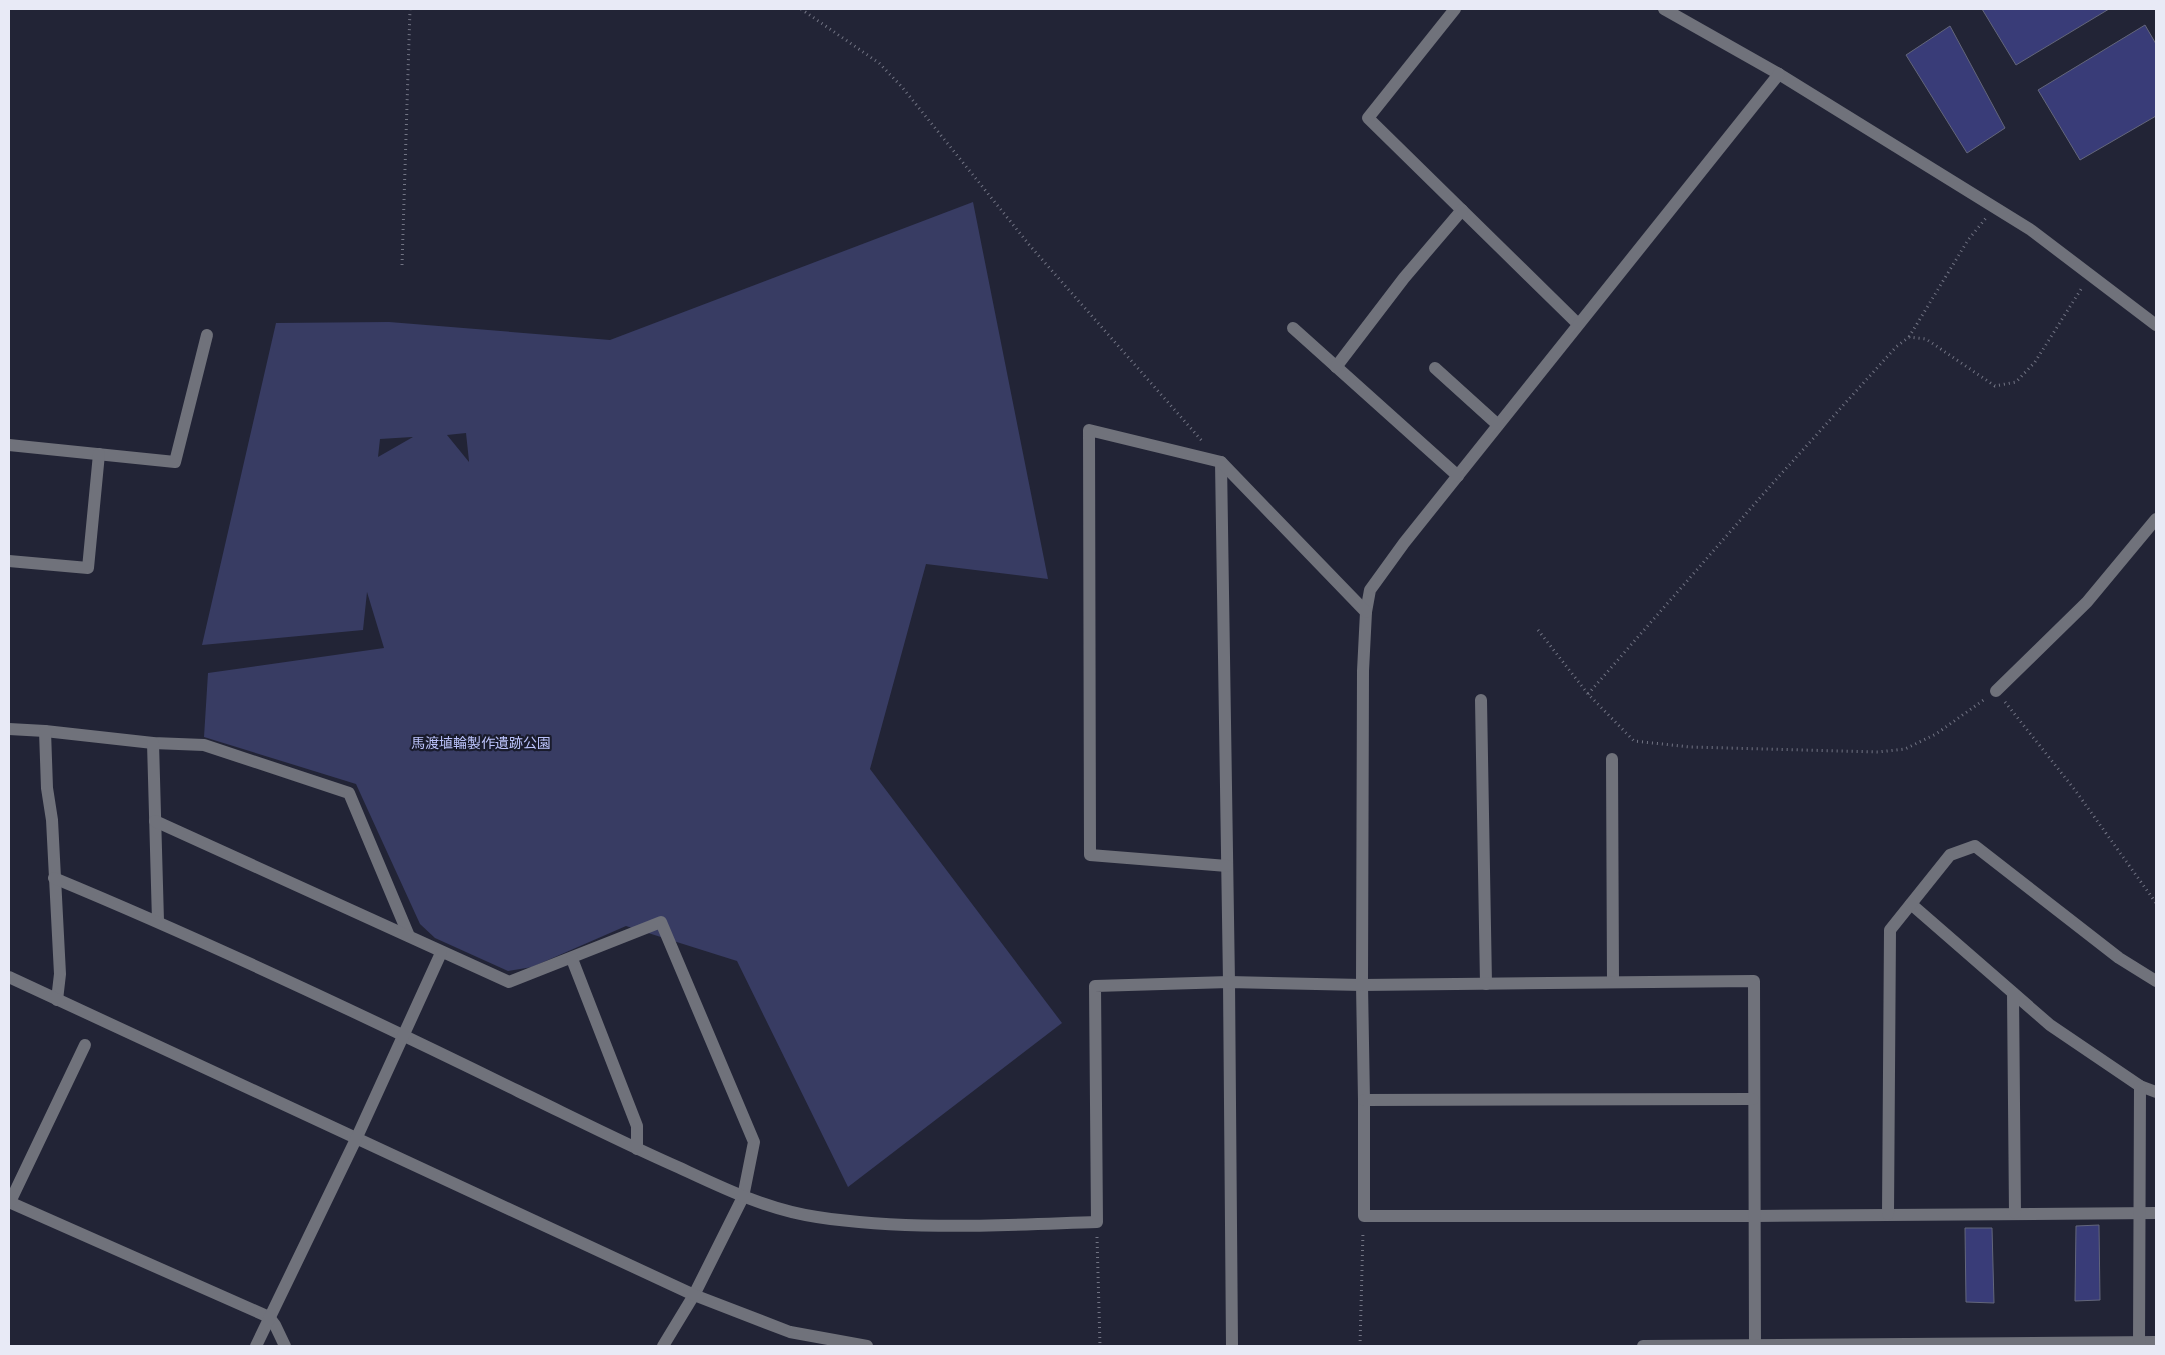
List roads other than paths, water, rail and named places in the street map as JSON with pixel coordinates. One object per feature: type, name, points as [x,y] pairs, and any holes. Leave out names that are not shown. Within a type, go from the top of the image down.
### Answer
[{"type":"street","points":[[1455,9],[1368,118],[1578,324]]},
{"type":"street","points":[[1664,9],[1779,74],[2030,230],[2156,325]]},
{"type":"street","points":[[1779,74],[1404,543],[1370,590],[1366,612],[1363,680],[1362,985],[1364,1216],[2156,1213]]},
{"type":"street","points":[[1336,367],[1404,278],[1462,210]]},
{"type":"street","points":[[1292,328],[1458,476]]},
{"type":"street","points":[[9,445],[175,462],[207,335]]},
{"type":"street","points":[[1435,368],[1498,426]]},
{"type":"street","points":[[1227,866],[1090,855],[1089,430],[1221,462],[1366,612]]},
{"type":"street","points":[[9,562],[88,568],[99,454]]},
{"type":"street","points":[[1221,462],[1229,982],[1232,1346]]},
{"type":"street","points":[[1996,690],[2087,602],[2156,519]]},
{"type":"street","points":[[1481,700],[1486,984]]},
{"type":"street","points":[[9,729],[204,746],[349,793],[409,936]]},
{"type":"street","points":[[45,731],[60,974],[57,1000]]},
{"type":"street","points":[[153,743],[158,921]]},
{"type":"street","points":[[1612,759],[1613,982]]},
{"type":"street","points":[[155,822],[510,982],[572,959],[661,922],[754,1142],[743,1197],[694,1295],[663,1346]]},
{"type":"street","points":[[1888,1214],[1890,930],[1950,855],[1975,846],[2119,958],[2156,981]]},
{"type":"street","points":[[54,878],[158,921],[402,1035],[637,1149],[743,1197],[815,1217],[901,1225],[955,1226],[1097,1222],[1095,986],[1229,982],[1362,985],[1754,981],[1755,1346]]},
{"type":"street","points":[[1910,904],[2050,1025],[2140,1086],[2156,1092]]},
{"type":"street","points":[[256,1346],[357,1137],[441,952]]},
{"type":"street","points":[[572,959],[637,1126],[637,1149]]},
{"type":"street","points":[[9,977],[694,1295],[790,1332],[867,1346]]},
{"type":"street","points":[[2013,993],[2015,1214]]},
{"type":"street","points":[[85,1045],[9,1202],[269,1318],[276,1325],[285,1346]]},
{"type":"street","points":[[2139,1344],[2140,1086]]},
{"type":"street","points":[[1364,1100],[1753,1099]]},
{"type":"street","points":[[1643,1346],[2139,1344],[2156,1342]]},
{"type":"park label","name":"馬渡埴輪製作遺跡公園","points":[[481,743]]}]
